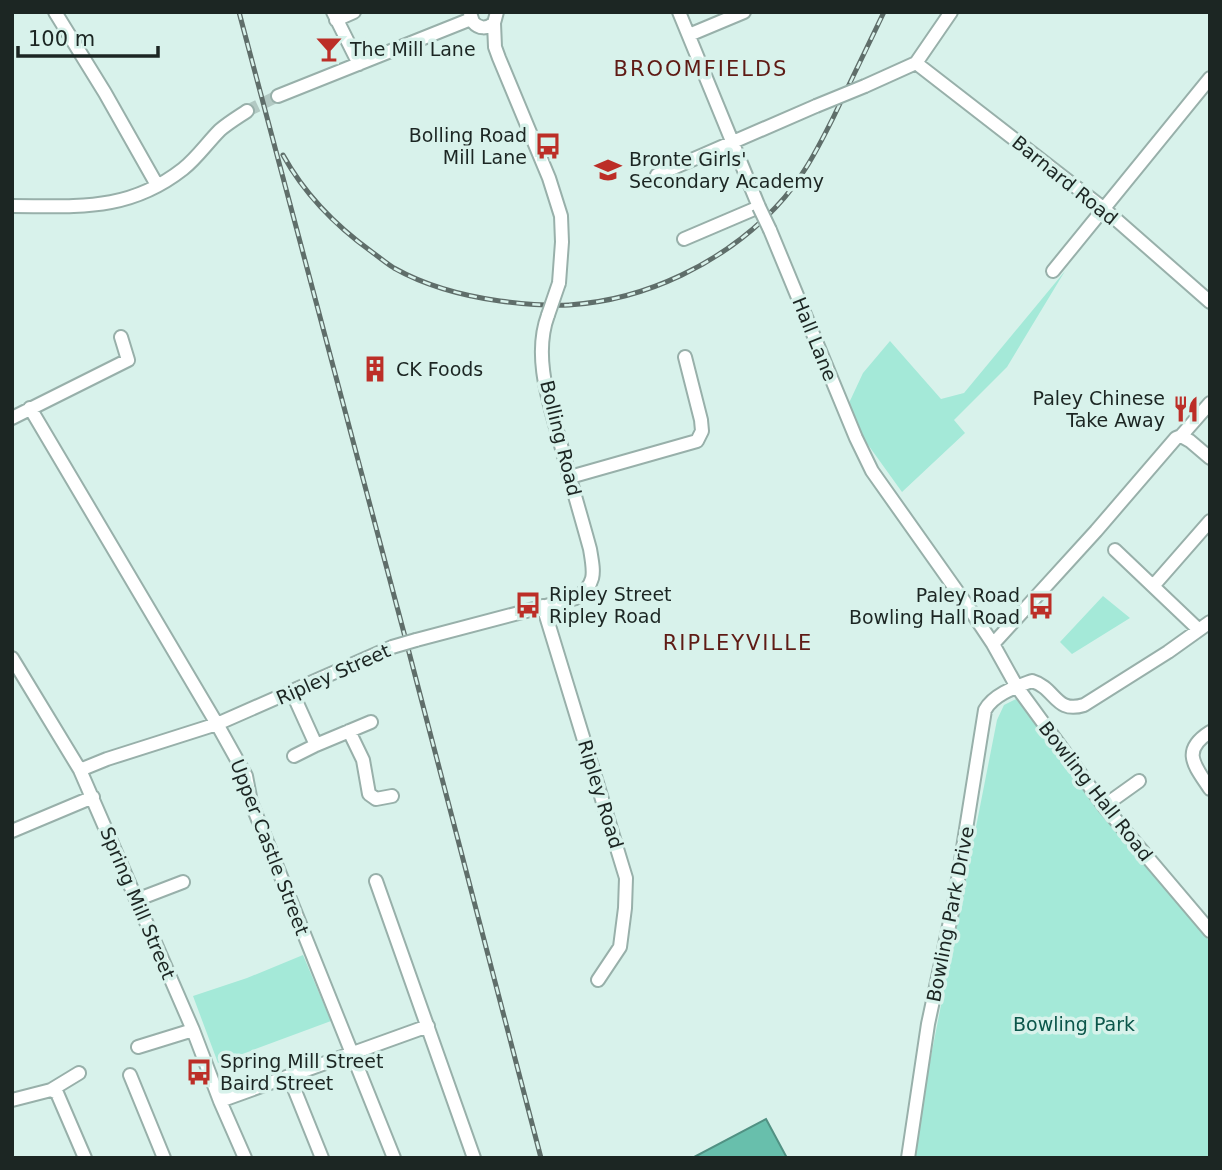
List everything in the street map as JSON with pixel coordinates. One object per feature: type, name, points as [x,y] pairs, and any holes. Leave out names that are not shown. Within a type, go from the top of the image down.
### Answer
[{"type":"street","points":[[55,12],[157,185]]},
{"type":"street","points":[[354,12],[335,16],[359,64]]},
{"type":"street","name":"Hall Lane","points":[[679,12],[872,471],[993,644]]},
{"type":"street","points":[[689,34],[744,12]]},
{"type":"street","points":[[657,174],[916,62],[951,12]]},
{"type":"street","points":[[278,96],[473,19],[487,27],[495,18]]},
{"type":"street","name":"Bolling Road","points":[[495,18],[495,47]]},
{"type":"street","name":"Bolling Road","points":[[473,19],[495,47],[549,178],[561,216],[559,283],[545,325],[543,344],[544,383],[590,549],[594,570],[588,589]]},
{"type":"street","name":"Barnard Road","points":[[916,62],[1102,208],[1210,302]]},
{"type":"street","points":[[1053,271],[1210,78]]},
{"type":"street","points":[[12,206],[114,203],[144,194],[183,169],[222,129],[247,111]]},
{"type":"street","points":[[684,239],[759,206]]},
{"type":"street","points":[[12,418],[128,360],[121,337]]},
{"type":"street","points":[[570,477],[697,441],[702,431],[701,420],[685,357]]},
{"type":"street","points":[[993,644],[1210,402]]},
{"type":"street","name":"Upper Castle Street","points":[[30,408],[218,724],[246,776],[251,802],[394,1158]]},
{"type":"street","points":[[1181,436],[1210,458]]},
{"type":"street","points":[[1154,585],[1210,522]]},
{"type":"street","points":[[1017,687],[1032,681],[1041,684],[1066,706],[1074,708],[1084,705],[1204,626],[1115,550]]},
{"type":"street","name":"Ripley Street","points":[[80,770],[218,724],[392,647],[576,598],[588,589]]},
{"type":"street","name":"Ripley Road","points":[[543,606],[626,878],[620,947],[598,981]]},
{"type":"street","name":"Bowling Hall Road","points":[[993,644],[1017,687],[1104,806],[1210,932]]},
{"type":"street","name":"Spring Mill Street","points":[[13,661],[80,770],[93,797],[245,1158]]},
{"type":"street","name":"Bowling Park Drive","points":[[908,1158],[928,1024],[955,898],[985,710],[990,702],[1017,687]]},
{"type":"street","points":[[292,692],[316,745]]},
{"type":"street","points":[[294,756],[371,722]]},
{"type":"street","points":[[349,732],[363,760],[369,794],[376,799],[393,796]]},
{"type":"street","points":[[1210,732],[1196,743],[1192,755],[1210,789]]},
{"type":"street","points":[[1104,806],[1139,781]]},
{"type":"street","points":[[12,831],[93,797]]},
{"type":"street","points":[[376,881],[474,1158]]},
{"type":"street","points":[[136,900],[183,882]]},
{"type":"street","points":[[220,1101],[428,1026]]},
{"type":"street","points":[[138,1047],[193,1030]]},
{"type":"street","points":[[12,1100],[51,1090],[79,1073]]},
{"type":"street","points":[[130,1075],[164,1158]]},
{"type":"street","points":[[289,1076],[322,1158]]},
{"type":"street","points":[[51,1090],[57,1093],[85,1158]]},
{"type":"green space","points":[[1065,271],[1007,367],[954,420],[965,433],[902,492],[861,435],[849,403],[863,373],[890,341],[941,399],[964,393]]},
{"type":"green space","points":[[1103,596],[1130,618],[1072,654],[1060,642]]},
{"type":"green space","name":"Bowling Park","points":[[1020,697],[1090,798],[1210,942],[1210,1158],[911,1158],[997,720],[1004,705]]},
{"type":"green space","points":[[303,955],[331,1021],[218,1063],[193,996]]},
{"type":"shaded area","points":[[766,1119],[787,1158],[694,1157]]},
{"type":"tunnel","points":[[247,111],[278,96]]},
{"type":"railway","points":[[239,12],[541,1158]]},
{"type":"railway","points":[[283,155],[311,196],[334,220],[388,264],[406,274],[446,289],[500,301],[569,305],[598,302],[654,287],[682,275],[732,245],[776,207],[801,176],[815,153],[884,12]]},
{"type":"place","name":"The Mill Lane","points":[[329,49]]},
{"type":"place","name":"Bolling Road Mill Lane","points":[[548,146]]},
{"type":"place","name":"Bronte Girls' Secondary Academy","points":[[608,170]]},
{"type":"place","name":"CK Foods","points":[[375,369]]},
{"type":"place","name":"Paley Chinese Take Away","points":[[1186,409]]},
{"type":"place","name":"Ripley Street Ripley Road","points":[[528,605]]},
{"type":"place","name":"Paley Road Bowling Hall Road","points":[[1041,606]]},
{"type":"place","name":"Spring Mill Street Baird Street","points":[[199,1072]]},
{"type":"district","name":"BROOMFIELDS","points":[[701,69]]},
{"type":"district","name":"RIPLEYVILLE","points":[[738,643]]}]
